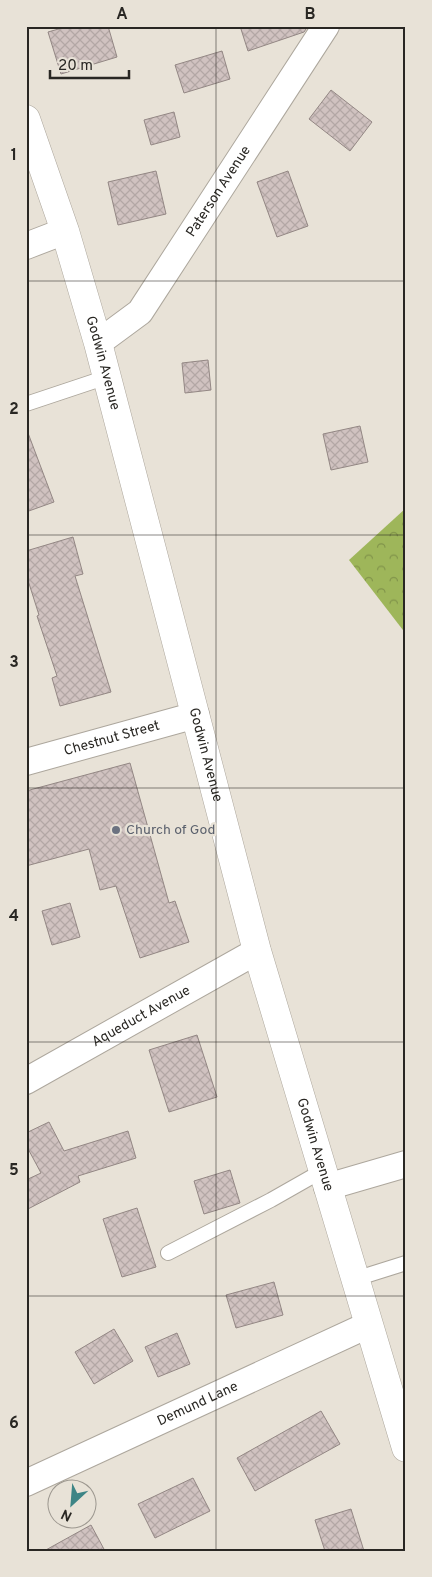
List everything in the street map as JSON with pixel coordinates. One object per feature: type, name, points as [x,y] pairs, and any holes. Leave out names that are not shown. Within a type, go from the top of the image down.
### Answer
[{"type":"main road","name":"Godwin Avenue","points":[[26,119],[65,231],[98,342],[257,951],[406,1448]]},
{"type":"street","name":"Paterson Avenue","points":[[98,342],[140,312],[317,32]]},
{"type":"street","points":[[26,246],[65,231]]},
{"type":"street","name":"Chestnut Street","points":[[26,762],[196,715]]},
{"type":"street","name":"Aqueduct Avenue","points":[[26,1081],[257,951]]},
{"type":"street","points":[[325,1179],[406,1164]]},
{"type":"street","name":"Demund Lane","points":[[26,1484],[368,1324]]},
{"type":"lane","points":[[26,404],[108,377]]},
{"type":"lane","points":[[168,1253],[271,1200],[325,1179]]},
{"type":"lane","points":[[355,1279],[406,1263]]},
{"type":"green space","points":[[406,508],[406,634],[349,560]]},
{"type":"building","points":[[69,26],[108,26],[117,57],[61,74],[48,32]]},
{"type":"building","points":[[240,26],[308,26],[304,32],[248,51]]},
{"type":"building","points":[[222,51],[230,79],[184,93],[175,65]]},
{"type":"building","points":[[331,90],[372,122],[350,151],[309,119]]},
{"type":"building","points":[[174,112],[180,137],[151,145],[144,120]]},
{"type":"building","points":[[156,171],[166,214],[118,225],[108,182]]},
{"type":"building","points":[[288,171],[308,226],[277,237],[257,182]]},
{"type":"building","points":[[208,360],[211,390],[185,393],[182,363]]},
{"type":"building","points":[[360,426],[368,462],[331,470],[323,434]]},
{"type":"building","points":[[26,433],[28,433],[54,502],[26,512]]},
{"type":"building","points":[[73,537],[83,574],[75,576],[111,692],[60,706],[52,678],[57,676],[37,616],[39,615],[26,574],[26,551]]},
{"type":"building","name":"Church of God","points":[[130,763],[169,903],[175,901],[189,942],[140,958],[116,886],[100,890],[89,849],[26,866],[26,791]]},
{"type":"building","points":[[70,903],[80,937],[52,945],[42,911]]},
{"type":"building","points":[[197,1035],[217,1097],[169,1112],[149,1050]]},
{"type":"building","points":[[49,1122],[64,1151],[128,1131],[136,1158],[78,1176],[80,1182],[26,1210],[26,1180],[41,1173],[26,1145],[26,1133]]},
{"type":"building","points":[[230,1170],[240,1203],[204,1214],[194,1181]]},
{"type":"building","points":[[137,1208],[156,1267],[122,1277],[103,1219]]},
{"type":"building","points":[[274,1282],[283,1315],[236,1328],[226,1295]]},
{"type":"building","points":[[114,1329],[133,1361],[94,1384],[75,1352]]},
{"type":"building","points":[[177,1333],[190,1364],[158,1377],[145,1347]]},
{"type":"building","points":[[321,1411],[340,1444],[255,1491],[237,1458]]},
{"type":"building","points":[[193,1478],[210,1511],[155,1538],[138,1504]]},
{"type":"building","points":[[351,1509],[364,1551],[325,1551],[315,1520]]},
{"type":"building","points":[[82,1530],[94,1530],[105,1551],[44,1551]]},
{"type":"place","name":"Church of God","points":[[116,830]]}]
